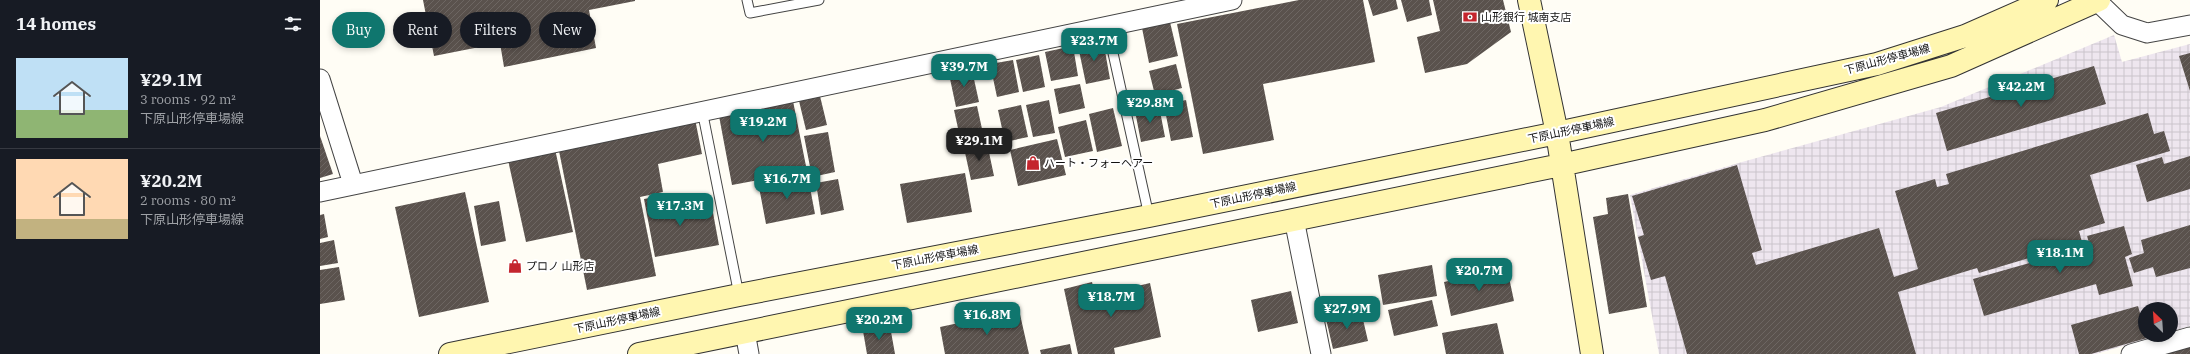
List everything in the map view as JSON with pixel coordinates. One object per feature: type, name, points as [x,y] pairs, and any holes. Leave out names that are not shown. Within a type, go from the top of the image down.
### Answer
[{"type":"main road","points":[[1529,0],[1562,165],[1592,354]]},
{"type":"main road","name":"下原山形停車場線","points":[[450,354],[739,295],[1149,216],[1556,133],[1877,64],[1965,36],[2047,0]]},
{"type":"main road","points":[[639,354],[1562,165],[1765,120],[1951,66],[2098,0]]},
{"type":"street","points":[[320,192],[702,110],[1232,0]]},
{"type":"street","points":[[2098,0],[2122,25],[2147,33],[2190,24]]},
{"type":"street","points":[[320,80],[353,184]]},
{"type":"street","points":[[1294,219],[1321,354]]},
{"type":"street","points":[[745,332],[749,354]]},
{"type":"street","points":[[2131,354],[2190,337]]},
{"type":"lane","points":[[748,0],[750,13],[819,0]]},
{"type":"lane","points":[[1107,26],[1149,216]]},
{"type":"lane","points":[[702,110],[739,295]]},
{"type":"shaded area","points":[[2114,35],[2122,62],[2190,44],[2190,326],[2178,330],[2178,302],[2138,302],[2138,342],[2096,354],[1659,354],[1630,195],[1742,162],[1941,107]]},
{"type":"building","points":[[423,0],[635,0],[589,10],[589,12],[539,12],[539,48],[596,48],[504,67],[501,48],[531,48],[531,12],[460,12],[460,48],[475,48],[434,56],[432,48],[452,48],[452,12],[425,12]]},
{"type":"building","points":[[1299,0],[1363,0],[1375,62],[1263,84],[1274,140],[1203,154],[1177,24]]},
{"type":"building","points":[[1368,0],[1396,0],[1398,9],[1373,16]]},
{"type":"building","points":[[1401,0],[1429,0],[1432,15],[1407,22]]},
{"type":"building","points":[[1433,0],[1503,0],[1511,32],[1467,64],[1425,73],[1417,37],[1440,31]]},
{"type":"building","points":[[1170,22],[1178,56],[1149,63],[1142,28]]},
{"type":"building","points":[[1103,40],[1110,79],[1086,84],[1078,46]]},
{"type":"building","points":[[1073,46],[1078,76],[1051,81],[1045,52]]},
{"type":"building","points":[[2190,53],[2190,91],[2179,56]]},
{"type":"building","points":[[1039,55],[1045,87],[1023,92],[1016,60]]},
{"type":"building","points":[[1013,60],[1019,92],[997,97],[990,64]]},
{"type":"building","points":[[1176,64],[1182,88],[1155,95],[1149,71]]},
{"type":"building","points":[[2094,66],[2106,104],[1947,151],[1936,113]]},
{"type":"building","points":[[972,70],[979,102],[956,107],[949,74]]},
{"type":"building","points":[[1080,84],[1085,108],[1059,114],[1054,89]]},
{"type":"building","points":[[820,96],[827,125],[806,130],[799,101]]},
{"type":"building","points":[[1049,100],[1055,133],[1033,137],[1026,105]]},
{"type":"building","points":[[1186,100],[1193,137],[1171,141],[1164,105]]},
{"type":"building","points":[[793,101],[807,171],[732,185],[719,116]]},
{"type":"building","points":[[1021,105],[1028,137],[1005,142],[998,110]]},
{"type":"building","points":[[977,106],[984,138],[961,142],[954,110]]},
{"type":"building","points":[[1159,106],[1165,137],[1141,142],[1135,111]]},
{"type":"building","points":[[1113,108],[1122,146],[1097,152],[1089,114]]},
{"type":"building","points":[[2148,113],[2154,134],[2164,131],[2170,151],[2090,175],[2105,223],[2079,231],[2082,242],[1979,273],[1977,268],[1898,292],[1916,354],[1687,354],[1665,276],[1651,280],[1638,237],[1644,235],[1632,196],[1737,165],[1762,250],[1752,253],[1756,265],[1879,228],[1894,277],[1918,269],[1895,191],[1935,179],[1937,187],[1949,184],[1946,174]]},
{"type":"building","points":[[695,119],[702,154],[658,164],[663,192],[640,197],[656,276],[587,290],[558,146]]},
{"type":"building","points":[[1086,120],[1093,151],[1065,157],[1058,127]]},
{"type":"building","points":[[828,132],[835,172],[812,177],[804,136]]},
{"type":"building","points":[[320,136],[333,174],[320,178]]},
{"type":"building","points":[[1057,139],[1066,175],[1018,186],[1010,150]]},
{"type":"building","points":[[987,143],[994,176],[971,180],[964,148]]},
{"type":"building","points":[[555,149],[573,232],[526,242],[508,160]]},
{"type":"building","points":[[2190,156],[2190,189],[2147,202],[2136,165],[2162,157],[2164,164]]},
{"type":"building","points":[[965,173],[972,212],[907,223],[900,184]]},
{"type":"building","points":[[808,177],[815,214],[766,224],[759,187]]},
{"type":"building","points":[[838,179],[844,210],[821,215],[816,183]]},
{"type":"building","points":[[465,192],[489,302],[419,317],[395,207]]},
{"type":"building","points":[[1628,194],[1647,307],[1609,314],[1593,217],[1608,214],[1606,198]]},
{"type":"building","points":[[667,195],[669,209],[711,202],[719,245],[655,257],[644,199]]},
{"type":"building","points":[[499,201],[506,241],[481,246],[474,206]]},
{"type":"building","points":[[324,214],[328,237],[320,239],[320,215]]},
{"type":"building","points":[[2190,225],[2190,268],[2156,277],[2153,267],[2134,273],[2129,258],[2144,253],[2141,240]]},
{"type":"building","points":[[2124,226],[2132,254],[2125,257],[2133,286],[2099,295],[2096,284],[1984,316],[1973,279],[2090,246],[2087,236]]},
{"type":"building","points":[[334,240],[338,263],[320,266],[320,243]]},
{"type":"building","points":[[1432,265],[1437,296],[1383,305],[1378,275]]},
{"type":"building","points":[[339,267],[345,300],[320,304],[320,270]]},
{"type":"building","points":[[1507,268],[1514,301],[1451,316],[1444,282]]},
{"type":"building","points":[[1092,282],[1096,296],[1150,283],[1161,337],[1114,348],[1115,354],[1078,354],[1064,289]]},
{"type":"building","points":[[1291,291],[1298,323],[1258,332],[1251,300]]},
{"type":"building","points":[[1432,300],[1438,326],[1394,336],[1388,310]]},
{"type":"building","points":[[2138,306],[2138,341],[2091,354],[2079,354],[2071,325]]},
{"type":"building","points":[[1019,310],[1029,354],[945,354],[940,327]]},
{"type":"building","points":[[1361,311],[1368,341],[1333,349],[1326,319]]},
{"type":"building","points":[[1497,323],[1504,354],[1446,354],[1442,333]]},
{"type":"building","points":[[890,326],[895,354],[867,354],[863,331]]},
{"type":"building","points":[[1070,344],[1072,354],[1041,354],[1040,350]]},
{"type":"building","points":[[2190,345],[2190,354],[2166,354],[2165,352]]},
{"type":"place","name":"山形銀行 城南支店","points":[[1470,17]]},
{"type":"place","name":"ハート・フォーヘアー","points":[[1033,163]]},
{"type":"place","name":"プロノ 山形店","points":[[515,266]]}]
